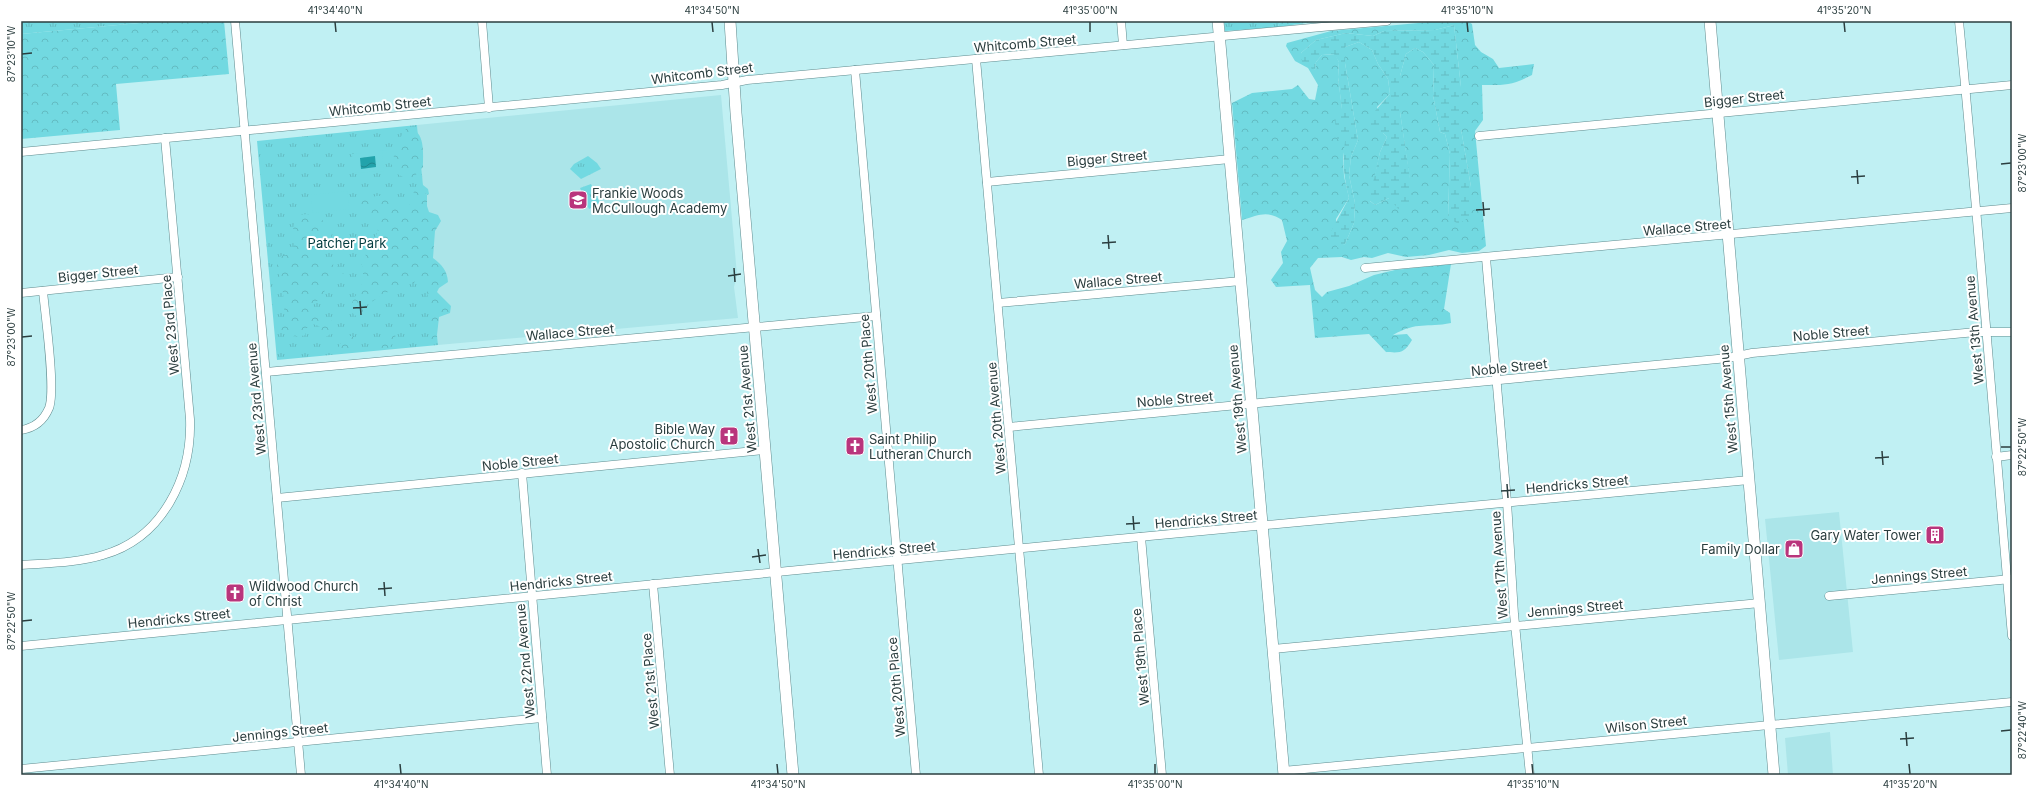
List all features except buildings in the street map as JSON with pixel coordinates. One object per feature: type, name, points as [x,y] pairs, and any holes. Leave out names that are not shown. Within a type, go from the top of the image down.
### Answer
[{"type":"street","name":"West 23rd Avenue","points":[[235,21],[301,775]]},
{"type":"street","points":[[482,21],[489,108]]},
{"type":"street","name":"West 21st Avenue","points":[[730,21],[793,775]]},
{"type":"street","points":[[1121,21],[1123,46]]},
{"type":"street","name":"West 19th Avenue","points":[[1218,21],[1284,773]]},
{"type":"street","name":"Whitcomb Street","points":[[21,152],[489,108],[855,70],[1387,21]]},
{"type":"street","name":"West 15th Avenue","points":[[1710,21],[1774,775]]},
{"type":"street","name":"West 13th Avenue","points":[[1959,21],[1977,212],[1996,457],[2009,579],[2012,636]]},
{"type":"street","name":"West 20th Avenue","points":[[976,59],[1039,775]]},
{"type":"street","name":"West 20th Place","points":[[855,70],[916,775]]},
{"type":"street","name":"Bigger Street","points":[[1478,136],[2012,85]]},
{"type":"street","name":"West 23rd Place","points":[[21,565],[94,558],[114,551],[145,533],[162,516],[169,506],[182,475],[190,442],[189,406],[165,138]]},
{"type":"street","name":"Bigger Street","points":[[987,182],[1230,159]]},
{"type":"street","name":"Wallace Street","points":[[1365,268],[1486,258],[2012,208]]},
{"type":"street","name":"West 17th Avenue","points":[[1486,258],[1507,502],[1515,625],[1530,775]]},
{"type":"street","name":"Bigger Street","points":[[21,293],[178,277]]},
{"type":"street","name":"Wallace Street","points":[[998,303],[1241,281]]},
{"type":"street","points":[[21,430],[31,427],[41,420],[49,408],[51,393],[43,291]]},
{"type":"street","name":"Wallace Street","points":[[266,372],[876,316]]},
{"type":"street","name":"Noble Street","points":[[1009,427],[1728,358],[1760,352],[1986,332],[2012,332]]},
{"type":"street","name":"Noble Street","points":[[277,498],[765,450]]},
{"type":"street","points":[[1996,457],[2012,455]]},
{"type":"street","name":"West 22nd Avenue","points":[[522,473],[547,775]]},
{"type":"street","name":"Hendricks Street","points":[[21,646],[1019,548],[1749,480]]},
{"type":"street","name":"West 19th Place","points":[[1141,537],[1162,775]]},
{"type":"street","name":"Jennings Street","points":[[1829,596],[2009,579]]},
{"type":"street","name":"West 21st Place","points":[[653,584],[670,775]]},
{"type":"street","name":"Jennings Street","points":[[1273,648],[1760,603]]},
{"type":"street","name":"Wilson Street","points":[[1284,773],[1770,724],[2012,702]]},
{"type":"street","name":"Jennings Street","points":[[21,769],[542,718]]},
{"type":"shaded area","name":"Frankie Woods McCullough Academy","points":[[721,95],[737,275],[734,287],[738,318],[438,345],[417,125]]},
{"type":"shaded area","points":[[1839,512],[1853,652],[1779,660],[1765,519]]},
{"type":"shaded area","points":[[1830,732],[1833,775],[1788,775],[1785,738]]},
{"type":"green space","points":[[21,21],[161,21],[21,34]]},
{"type":"green space","points":[[161,21],[224,21],[229,74],[116,84],[120,130],[21,139],[21,34]]},
{"type":"green space","points":[[1224,21],[1280,21],[1278,27],[1225,31]]},
{"type":"green space","points":[[1280,21],[1320,21],[1278,27]]},
{"type":"green space","points":[[1440,21],[1467,21],[1472,24],[1475,45],[1481,52],[1493,59],[1499,68],[1534,64],[1532,75],[1518,81],[1502,85],[1482,85],[1483,120],[1475,131],[1486,246],[1479,251],[1462,253],[1449,250],[1429,255],[1406,257],[1388,253],[1372,258],[1364,257],[1351,260],[1342,257],[1318,258],[1310,268],[1315,290],[1322,297],[1327,292],[1349,286],[1374,275],[1395,270],[1451,264],[1444,309],[1450,313],[1451,323],[1416,326],[1393,335],[1407,334],[1412,340],[1407,348],[1399,352],[1386,352],[1369,334],[1315,338],[1310,285],[1276,287],[1271,280],[1283,263],[1281,252],[1287,241],[1282,220],[1272,215],[1263,214],[1242,220],[1232,103],[1252,93],[1292,89],[1298,85],[1309,99],[1315,100],[1318,85],[1308,68],[1295,61],[1286,46],[1287,43],[1331,31]],"holes":[[[1454,25],[1461,87],[1461,129],[1471,187],[1448,217],[1450,154],[1445,134],[1440,132],[1433,95],[1434,65],[1423,52],[1415,48],[1406,54],[1400,76],[1400,112],[1410,181],[1389,198],[1375,205],[1370,201],[1380,152],[1387,137],[1383,133],[1377,107],[1390,94],[1388,79],[1378,64],[1372,50],[1359,42],[1345,47],[1345,63],[1358,140],[1351,157],[1349,175],[1355,203],[1354,223],[1345,244],[1337,247],[1336,219],[1349,198],[1344,176],[1343,158],[1346,141],[1338,77],[1339,62],[1335,54],[1322,55],[1316,62],[1315,70],[1301,53],[1316,40],[1346,33],[1373,36],[1384,31],[1435,30]]]},
{"type":"green space","points":[[1454,25],[1461,87],[1461,129],[1471,187],[1470,217],[1458,224],[1448,217],[1450,154],[1445,134],[1440,132],[1433,95],[1434,65],[1423,52],[1415,48],[1406,54],[1400,76],[1400,112],[1413,198],[1410,209],[1399,210],[1389,198],[1375,205],[1369,200],[1380,152],[1387,137],[1383,133],[1370,134],[1367,120],[1390,94],[1388,79],[1378,64],[1372,50],[1359,42],[1345,47],[1345,63],[1358,140],[1351,157],[1349,175],[1355,203],[1354,223],[1345,244],[1338,248],[1329,235],[1349,198],[1344,170],[1345,141],[1337,139],[1335,121],[1342,110],[1338,77],[1339,62],[1334,54],[1322,55],[1316,62],[1315,70],[1302,62],[1301,53],[1316,40],[1346,33],[1373,36],[1384,31],[1435,30]]},
{"type":"green space","name":"Patcher Park","points":[[417,125],[423,185],[428,189],[429,194],[427,195],[424,193],[438,345],[277,360],[257,141]]},
{"type":"green space","points":[[406,129],[417,132],[422,142],[423,149],[423,167],[411,180],[398,174],[394,170],[391,163],[401,137]]},
{"type":"green space","points":[[387,150],[387,152],[382,153],[384,171],[353,173],[352,154]]},
{"type":"green space","points":[[588,156],[597,163],[601,169],[581,179],[570,169],[574,164]]},
{"type":"green space","points":[[591,184],[600,203],[589,209],[580,188]]},
{"type":"green space","points":[[415,189],[421,189],[427,195],[427,206],[429,212],[438,215],[441,221],[435,231],[433,258],[444,268],[448,282],[439,288],[437,292],[451,306],[450,313],[439,317],[436,344],[431,345],[429,342],[431,319],[425,278],[418,277],[414,283],[401,284],[363,307],[363,314],[356,316],[349,310],[362,282],[363,270],[361,262],[366,257],[363,241],[367,238],[374,240],[378,227],[377,222],[371,214],[356,202],[356,196],[362,195],[370,199],[382,196],[400,210],[408,208]]},
{"type":"green space","points":[[347,191],[349,209],[313,213],[311,195]]},
{"type":"green space","points":[[307,214],[324,221],[332,233],[319,261],[323,265],[327,262],[343,269],[344,273],[328,283],[324,295],[313,305],[313,311],[325,316],[336,324],[334,330],[330,334],[320,339],[318,337],[321,331],[319,326],[313,324],[307,328],[305,335],[301,336],[292,336],[280,331],[281,321],[285,320],[283,293],[277,266],[277,259],[283,255],[289,255],[294,250],[294,223],[299,215]]},
{"type":"green space","points":[[392,329],[396,331],[395,339],[390,347],[385,349],[377,346],[376,341]]},
{"type":"green space","points":[[348,336],[354,336],[355,339],[351,350],[344,353],[337,352],[340,344]]},
{"type":"water","points":[[375,156],[376,167],[361,169],[360,158]]},
{"type":"place","name":"Frankie Woods McCullough Academy","points":[[578,200]]},
{"type":"place","name":"Bible Way Apostolic Church","points":[[729,436]]},
{"type":"place","name":"Saint Philip Lutheran Church","points":[[855,446]]},
{"type":"place","name":"Gary Water Tower","points":[[1935,535]]},
{"type":"place","name":"Family Dollar","points":[[1794,549]]},
{"type":"place","name":"Wildwood Church of Christ","points":[[235,593]]}]
